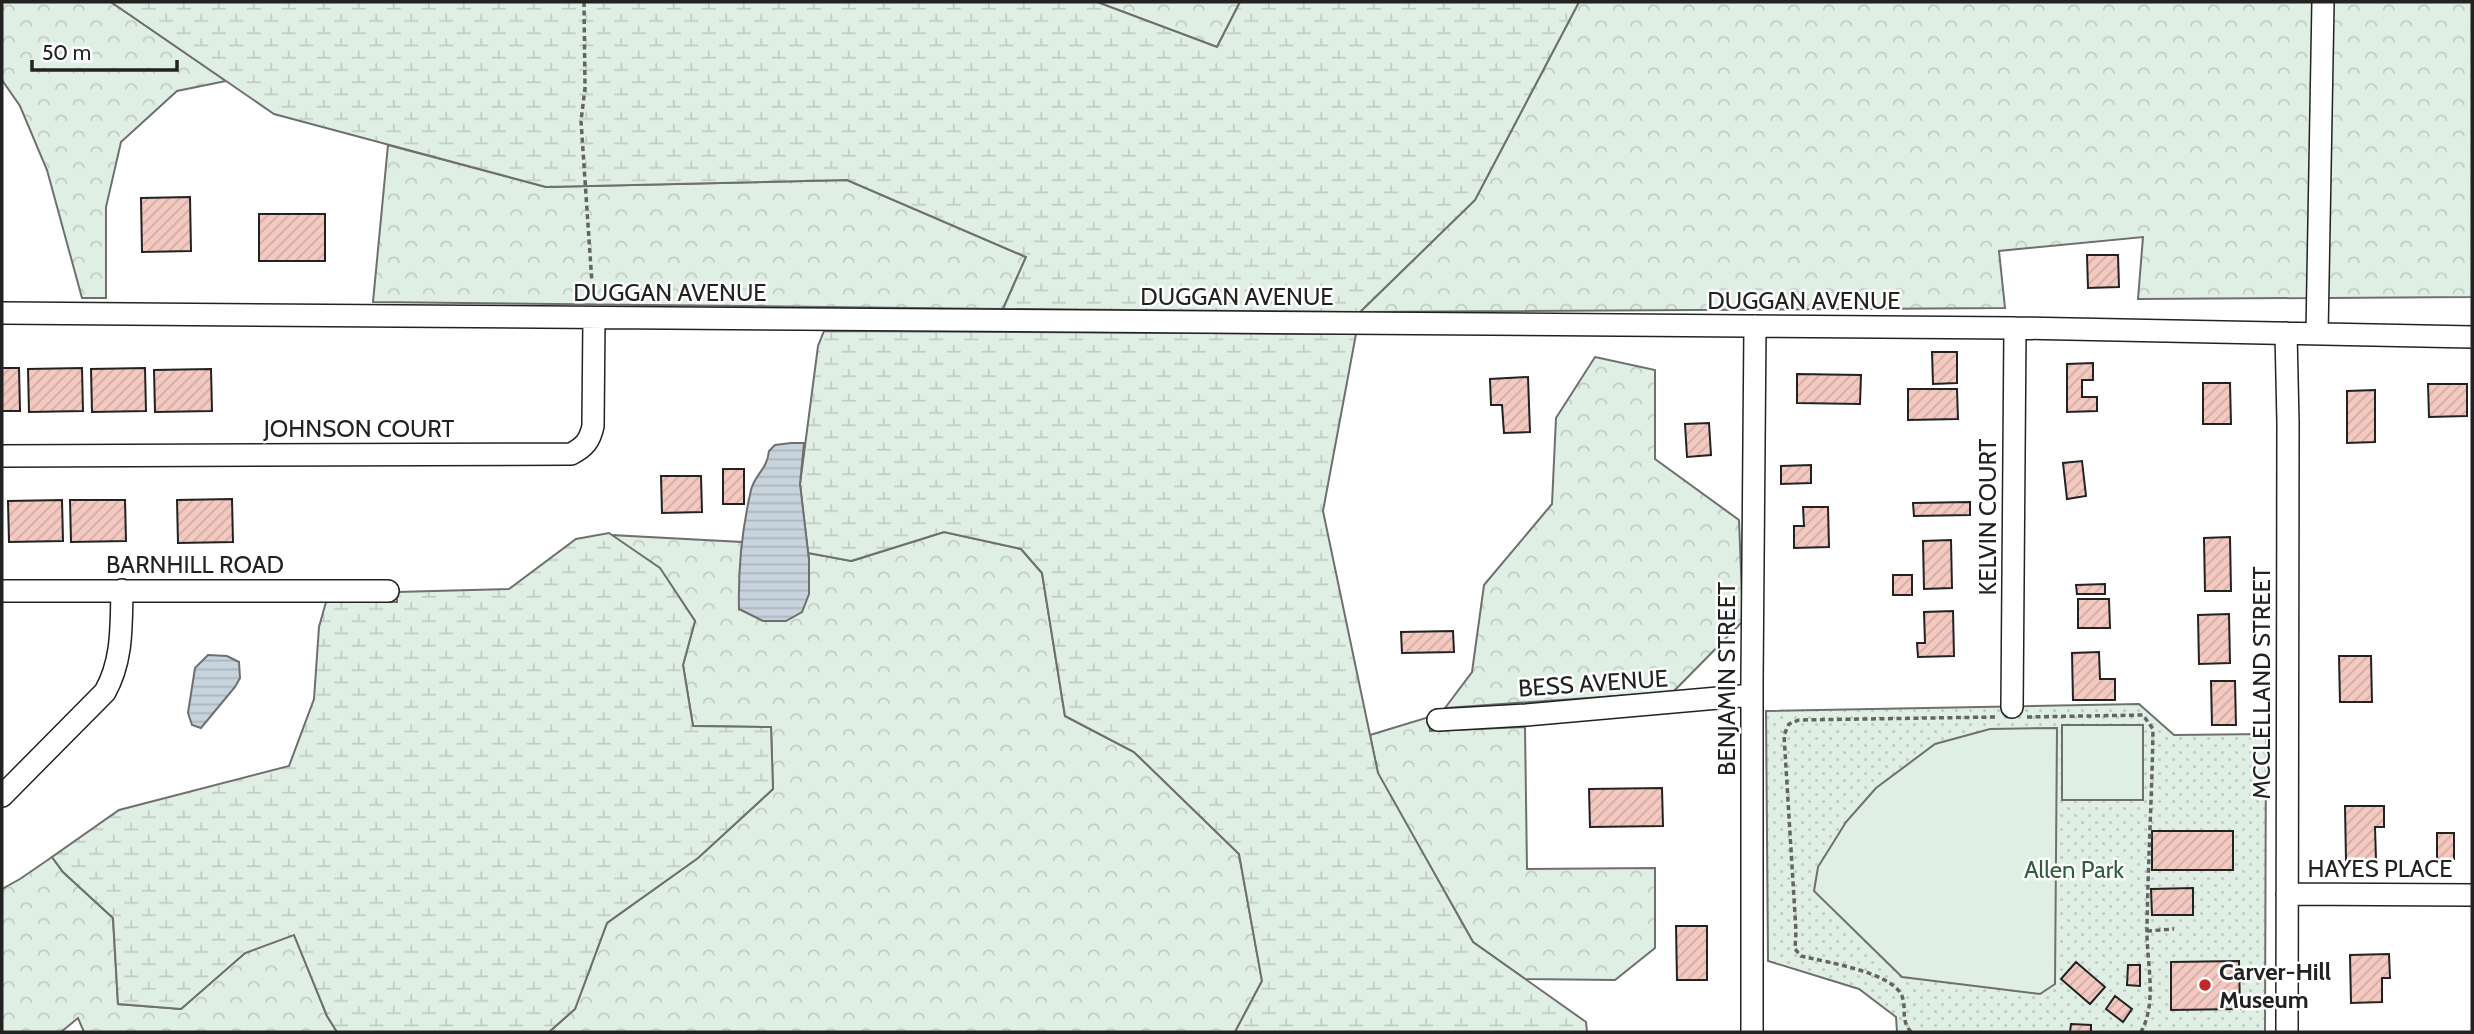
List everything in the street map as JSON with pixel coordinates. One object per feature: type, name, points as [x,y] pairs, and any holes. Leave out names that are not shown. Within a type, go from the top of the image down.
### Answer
[{"type":"street","points":[[2317,334],[2323,2]]},
{"type":"street","name":"DUGGAN AVENUE","points":[[2,313],[2015,328],[2472,337]]},
{"type":"street","name":"JOHNSON COURT","points":[[2,456],[571,454],[582,449],[590,439],[593,426],[594,318]]},
{"type":"street","name":"BENJAMIN STREET","points":[[1752,1032],[1755,326]]},
{"type":"street","name":"KELVIN COURT","points":[[2012,714],[2015,328]]},
{"type":"street","name":"MCCLELLAND STREET","points":[[2286,333],[2287,1032]]},
{"type":"street","points":[[2,796],[105,692],[114,676],[119,655],[122,590]]},
{"type":"street","name":"BARNHILL ROAD","points":[[2,591],[388,591]]},
{"type":"street","name":"BESS AVENUE","points":[[1438,720],[1752,695]]},
{"type":"street","name":"HAYES PLACE","points":[[2287,894],[2472,895]]},
{"type":"path","points":[[584,2],[585,88],[581,121],[594,318]]},
{"type":"path","points":[[1911,1032],[1905,1024],[1902,997],[1896,986],[1864,971],[1801,956],[1795,949],[1784,735],[1789,724],[1799,720],[2012,714],[2143,715],[2153,729],[2147,931],[2150,999],[2147,1020],[2141,1032]]},
{"type":"path","points":[[2147,931],[2174,929]]},
{"type":"green space","points":[[2,2],[111,2],[226,81],[177,91],[121,142],[106,207],[106,298],[82,298],[47,170],[20,106],[2,80]]},
{"type":"green space","points":[[111,2],[1097,2],[1217,47],[1240,2],[1579,2],[1475,200],[1360,312],[1003,309],[1026,257],[847,180],[546,187],[274,114]]},
{"type":"green space","points":[[1097,2],[1240,2],[1217,47]]},
{"type":"green space","points":[[1579,2],[2313,2],[2308,298],[2138,299],[2143,237],[1999,251],[2005,308],[1360,312],[1475,200]]},
{"type":"green space","points":[[2332,2],[2472,2],[2472,297],[2327,298]]},
{"type":"green space","points":[[388,145],[546,187],[847,180],[1026,257],[1003,309],[373,302]]},
{"type":"green space","points":[[824,331],[1356,334],[1323,511],[1378,773],[1473,942],[1586,1022],[1587,1032],[1235,1032],[1262,981],[1239,854],[1134,752],[1065,716],[1042,573],[1021,549],[944,532],[851,561],[808,553],[800,484],[818,346]]},
{"type":"green space","points":[[1595,357],[1655,370],[1655,459],[1739,520],[1743,621],[1673,692],[1445,708],[1472,672],[1484,585],[1552,504],[1556,418]]},
{"type":"green space","points":[[944,532],[1021,549],[1042,573],[1065,716],[1134,752],[1239,854],[1262,981],[1235,1032],[549,1032],[575,1009],[607,923],[698,858],[773,789],[771,727],[693,726],[683,665],[695,621],[659,568],[610,535],[742,542],[739,609],[809,560],[808,553],[852,561]]},
{"type":"green space","points":[[609,533],[660,568],[695,621],[683,665],[693,726],[771,727],[773,789],[698,858],[607,923],[575,1009],[549,1032],[337,1032],[327,1016],[294,935],[245,953],[181,1009],[118,1004],[113,918],[63,872],[52,857],[119,810],[289,766],[314,699],[319,627],[326,602],[397,602],[397,592],[509,589],[576,539]]},
{"type":"green space","name":"Allen Park","points":[[2139,704],[2174,735],[2266,734],[2265,1032],[1897,1032],[1896,1017],[1859,989],[1768,961],[1766,711]]},
{"type":"green space","points":[[1429,717],[1430,731],[1525,727],[1527,869],[1655,868],[1655,948],[1615,980],[1525,979],[1473,942],[1378,774],[1370,735]]},
{"type":"green space","points":[[2062,725],[2143,725],[2143,800],[2062,800]]},
{"type":"green space","points":[[2057,728],[2055,984],[2040,994],[1902,977],[1814,891],[1818,867],[1846,822],[1876,788],[1935,744],[1990,729]]},
{"type":"green space","points":[[52,857],[63,872],[113,918],[118,1004],[181,1009],[245,953],[294,934],[327,1016],[337,1032],[84,1032],[78,1018],[61,1032],[2,1032],[2,889]]},
{"type":"shaded area","points":[[804,443],[800,484],[809,560],[809,594],[802,612],[786,621],[763,621],[739,609],[745,519],[751,490],[766,463],[769,451],[775,445]]},
{"type":"shaded area","points":[[208,655],[227,656],[239,662],[240,678],[201,728],[192,725],[188,713],[195,668]]},
{"type":"building","points":[[190,197],[191,251],[142,252],[141,198]]},
{"type":"building","points":[[259,214],[325,214],[325,261],[259,261]]},
{"type":"building","points":[[2087,255],[2118,255],[2119,287],[2088,288]]},
{"type":"building","points":[[1932,352],[1957,352],[1957,383],[1933,384]]},
{"type":"building","points":[[2093,363],[2093,380],[2082,380],[2082,397],[2097,397],[2097,411],[2067,412],[2067,364]]},
{"type":"building","points":[[2,368],[19,368],[20,411],[2,411]]},
{"type":"building","points":[[82,368],[83,411],[29,412],[28,369]]},
{"type":"building","points":[[145,368],[146,411],[92,412],[91,369]]},
{"type":"building","points":[[211,369],[212,411],[155,412],[154,370]]},
{"type":"building","points":[[1797,374],[1861,375],[1860,404],[1797,403]]},
{"type":"building","points":[[1528,377],[1530,432],[1504,433],[1502,405],[1491,405],[1490,379]]},
{"type":"building","points":[[2203,383],[2230,383],[2231,424],[2203,424]]},
{"type":"building","points":[[2428,384],[2467,384],[2467,416],[2429,417]]},
{"type":"building","points":[[1908,389],[1957,389],[1958,419],[1908,420]]},
{"type":"building","points":[[2375,390],[2375,442],[2347,443],[2347,391]]},
{"type":"building","points":[[1709,423],[1711,455],[1687,457],[1685,424]]},
{"type":"building","points":[[2082,461],[2086,496],[2067,499],[2063,463]]},
{"type":"building","points":[[1811,465],[1811,483],[1781,484],[1781,466]]},
{"type":"building","points":[[723,469],[744,469],[744,504],[723,504]]},
{"type":"building","points":[[661,476],[701,476],[702,512],[662,513]]},
{"type":"building","points":[[232,499],[233,542],[178,543],[177,500]]},
{"type":"building","points":[[62,500],[63,541],[9,542],[8,501]]},
{"type":"building","points":[[70,500],[125,500],[126,541],[71,542]]},
{"type":"building","points":[[1970,502],[1970,515],[1914,516],[1913,503]]},
{"type":"building","points":[[1803,507],[1828,507],[1829,547],[1794,548],[1794,526],[1804,526]]},
{"type":"building","points":[[2230,537],[2231,591],[2205,591],[2204,538]]},
{"type":"building","points":[[1951,540],[1952,588],[1924,589],[1923,541]]},
{"type":"building","points":[[1893,575],[1912,575],[1912,595],[1893,595]]},
{"type":"building","points":[[2105,584],[2105,594],[2077,594],[2076,585]]},
{"type":"building","points":[[2078,599],[2109,599],[2110,628],[2078,628]]},
{"type":"building","points":[[1953,611],[1954,656],[1918,657],[1917,643],[1925,643],[1924,612]]},
{"type":"building","points":[[2229,614],[2230,663],[2199,664],[2198,615]]},
{"type":"building","points":[[1453,631],[1454,652],[1402,653],[1401,632]]},
{"type":"building","points":[[2099,652],[2100,679],[2115,679],[2115,700],[2073,700],[2072,653]]},
{"type":"building","points":[[2339,656],[2371,656],[2372,702],[2340,702]]},
{"type":"building","points":[[2211,681],[2235,681],[2236,725],[2212,725]]},
{"type":"building","points":[[1662,788],[1663,826],[1590,827],[1589,789]]},
{"type":"building","points":[[2345,806],[2384,806],[2384,827],[2375,827],[2376,860],[2346,861]]},
{"type":"building","points":[[2152,831],[2233,831],[2233,870],[2152,870]]},
{"type":"building","points":[[2437,833],[2454,833],[2454,859],[2437,859]]},
{"type":"building","points":[[2193,888],[2193,915],[2152,915],[2151,889]]},
{"type":"building","points":[[1676,926],[1707,926],[1707,980],[1677,980]]},
{"type":"building","points":[[2389,954],[2390,978],[2382,978],[2382,1002],[2351,1003],[2350,955]]},
{"type":"building","name":"Carver-Hill Museum","points":[[2239,961],[2240,1009],[2171,1010],[2171,962]]},
{"type":"building","points":[[2076,962],[2105,987],[2090,1004],[2061,979]]},
{"type":"building","points":[[2128,965],[2140,965],[2140,986],[2127,985]]},
{"type":"building","points":[[2115,996],[2132,1009],[2123,1022],[2106,1009]]},
{"type":"building","points":[[2071,1024],[2091,1025],[2091,1032],[2070,1032]]},
{"type":"place","name":"Carver-Hill Museum","points":[[2205,985]]}]
